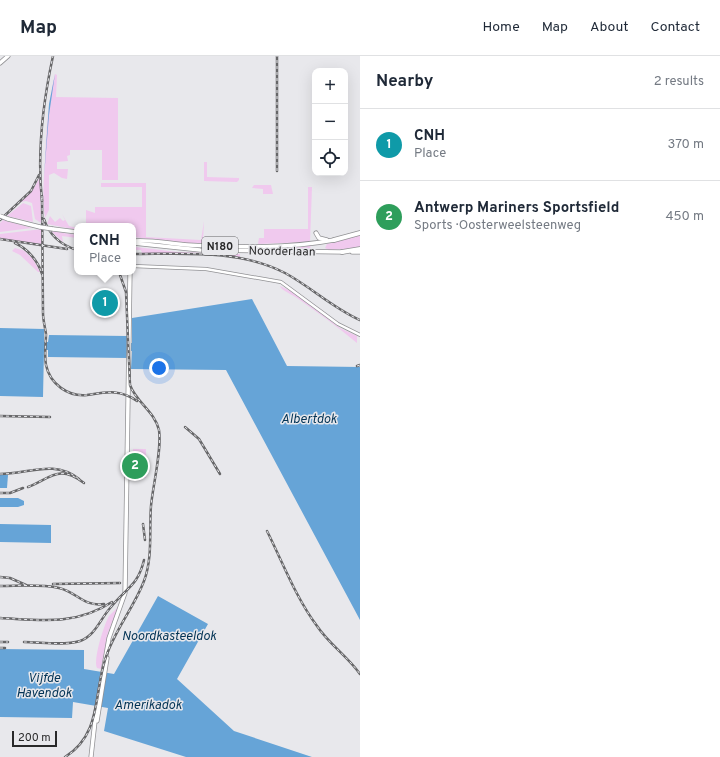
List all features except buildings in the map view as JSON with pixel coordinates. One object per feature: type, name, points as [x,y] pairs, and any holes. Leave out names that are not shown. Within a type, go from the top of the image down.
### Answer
[{"type":"highway","name":"Noorderlaan","points":[[334,240],[360,233]]},
{"type":"highway","points":[[342,252],[360,249]]},
{"type":"main road","points":[[0,63],[8,56]]},
{"type":"main road","points":[[0,216],[40,227],[74,232]]},
{"type":"main road","points":[[316,233],[321,239],[334,240]]},
{"type":"main road","points":[[328,252],[324,249],[324,245],[334,240]]},
{"type":"main road","name":"Noorderlaan","points":[[136,242],[144,245],[185,249],[257,248],[334,240]]},
{"type":"main road","name":"Noorderlaan","points":[[136,241],[328,252],[360,252]]},
{"type":"main road","points":[[136,246],[144,245]]},
{"type":"main road","points":[[91,757],[110,635],[124,602],[125,593],[130,275]]},
{"type":"street","points":[[136,266],[201,268],[281,282],[338,324],[360,335]]},
{"type":"shaded area","points":[[55,74],[57,75],[56,97],[118,98],[118,180],[102,180],[102,150],[70,150],[70,155],[67,156],[68,161],[57,162],[57,169],[68,169],[67,179],[54,173],[49,175],[49,210],[45,218],[44,189],[46,138],[49,106]]},
{"type":"shaded area","points":[[204,162],[207,162],[207,177],[239,178],[239,180],[237,182],[204,181]]},
{"type":"shaded area","points":[[40,177],[41,223],[35,219],[32,203],[26,201],[21,202],[34,188]]},
{"type":"shaded area","points":[[101,183],[146,183],[146,237],[201,240],[204,221],[203,242],[226,243],[209,245],[136,237],[136,223],[86,223],[86,210],[95,213],[95,207],[142,207],[142,187],[101,187]]},
{"type":"shaded area","points":[[254,185],[271,185],[273,194],[263,194],[263,189],[252,188]]},
{"type":"shaded area","points":[[308,187],[312,187],[310,242],[258,244],[259,238],[264,238],[264,229],[308,229]]},
{"type":"shaded area","points":[[23,203],[31,206],[33,222],[7,216]]},
{"type":"shaded area","points":[[62,214],[69,226],[74,227],[74,229],[47,224],[50,216],[55,222],[60,218],[63,221],[65,220]]},
{"type":"shaded area","points":[[3,220],[32,228],[0,232],[0,223]]},
{"type":"shaded area","points":[[42,229],[43,244],[0,239],[0,234]]},
{"type":"shaded area","points":[[51,231],[74,235],[74,238],[62,236],[63,242]]},
{"type":"shaded area","points":[[360,235],[360,248],[329,250],[325,248],[327,244]]},
{"type":"shaded area","points":[[311,245],[310,249],[259,249],[259,248]]},
{"type":"shaded area","points":[[17,247],[30,254],[25,252],[33,259],[40,272],[38,272],[20,255],[12,251],[15,248],[22,250]]},
{"type":"shaded area","points":[[136,247],[177,252],[240,254],[240,257],[208,254],[142,253],[141,250],[136,250]]},
{"type":"shaded area","points":[[280,286],[291,291],[340,328],[357,336],[357,343],[320,314]]},
{"type":"shaded area","points":[[133,449],[146,449],[146,478],[133,478]]},
{"type":"shaded area","points":[[118,607],[108,633],[101,669],[97,668],[96,657],[104,627],[109,616]]},
{"type":"water","points":[[55,74],[49,115],[44,177],[49,104]]},
{"type":"water","name":"Albertdok","points":[[252,299],[287,366],[360,367],[360,620],[226,370],[131,369],[132,351],[127,351],[127,358],[48,357],[48,350],[44,350],[43,397],[0,396],[0,328],[44,329],[44,342],[48,342],[49,335],[127,336],[127,343],[132,343],[132,318]]},
{"type":"water","points":[[0,475],[8,475],[7,488],[0,488]]},
{"type":"water","points":[[0,498],[18,498],[24,501],[24,505],[18,507],[0,507]]},
{"type":"water","points":[[0,524],[51,525],[51,543],[0,542]]},
{"type":"water","points":[[158,596],[208,624],[177,679],[234,731],[312,757],[186,757],[104,731],[108,708],[73,702],[72,718],[0,717],[0,649],[84,650],[84,669],[114,674]]},
{"type":"railway","points":[[42,201],[40,165],[42,128],[46,91],[53,56]]},
{"type":"railway","points":[[277,56],[277,171]]},
{"type":"railway","points":[[0,220],[31,191],[39,175]]},
{"type":"railway","points":[[42,196],[43,316],[46,334],[45,361],[48,372],[51,378],[61,388],[73,394],[87,395],[113,392],[131,397],[137,401]]},
{"type":"railway","points":[[44,219],[52,235],[56,239],[74,249]]},
{"type":"railway","points":[[0,239],[67,249]]},
{"type":"railway","points":[[15,243],[32,256],[42,274]]},
{"type":"railway","points":[[136,254],[210,254],[230,256],[267,265],[285,273],[341,310],[360,320]]},
{"type":"railway","points":[[65,757],[77,748],[91,726],[105,660],[118,630],[140,591],[149,563],[151,506],[160,438],[159,430],[154,418],[136,397],[130,385],[126,292],[120,275]]},
{"type":"railway","points":[[0,416],[50,417]]},
{"type":"railway","points":[[185,427],[199,439],[220,474]]},
{"type":"railway","points":[[0,474],[50,469],[70,473],[79,479]]},
{"type":"railway","points":[[28,487],[55,474],[68,474],[84,483]]},
{"type":"railway","points":[[0,493],[10,493],[23,488]]},
{"type":"railway","points":[[143,524],[145,540]]},
{"type":"railway","points":[[267,531],[296,592],[309,615],[327,639],[360,674]]},
{"type":"railway","points":[[24,642],[67,643],[80,641],[90,635],[111,607],[135,581],[144,560]]},
{"type":"railway","points":[[0,577],[10,578],[26,585]]},
{"type":"railway","points":[[53,584],[120,583]]},
{"type":"railway","points":[[0,586],[37,586],[59,588],[85,601],[104,604]]},
{"type":"railway","points":[[0,618],[58,620],[85,615],[112,602]]},
{"type":"railway","points":[[0,642],[8,642]]},
{"type":"railway","points":[[0,648],[5,648]]},
{"type":"place","name":"CNH","points":[[105,303]]},
{"type":"place","name":"Antwerp Mariners Sportsfield","points":[[135,466]]},
{"type":"water label","name":"Noordkasteeldok","points":[[169,635]]},
{"type":"water label","name":"Vijfde Havendok","points":[[44,684]]},
{"type":"water label","name":"Amerikadok","points":[[148,704]]}]
